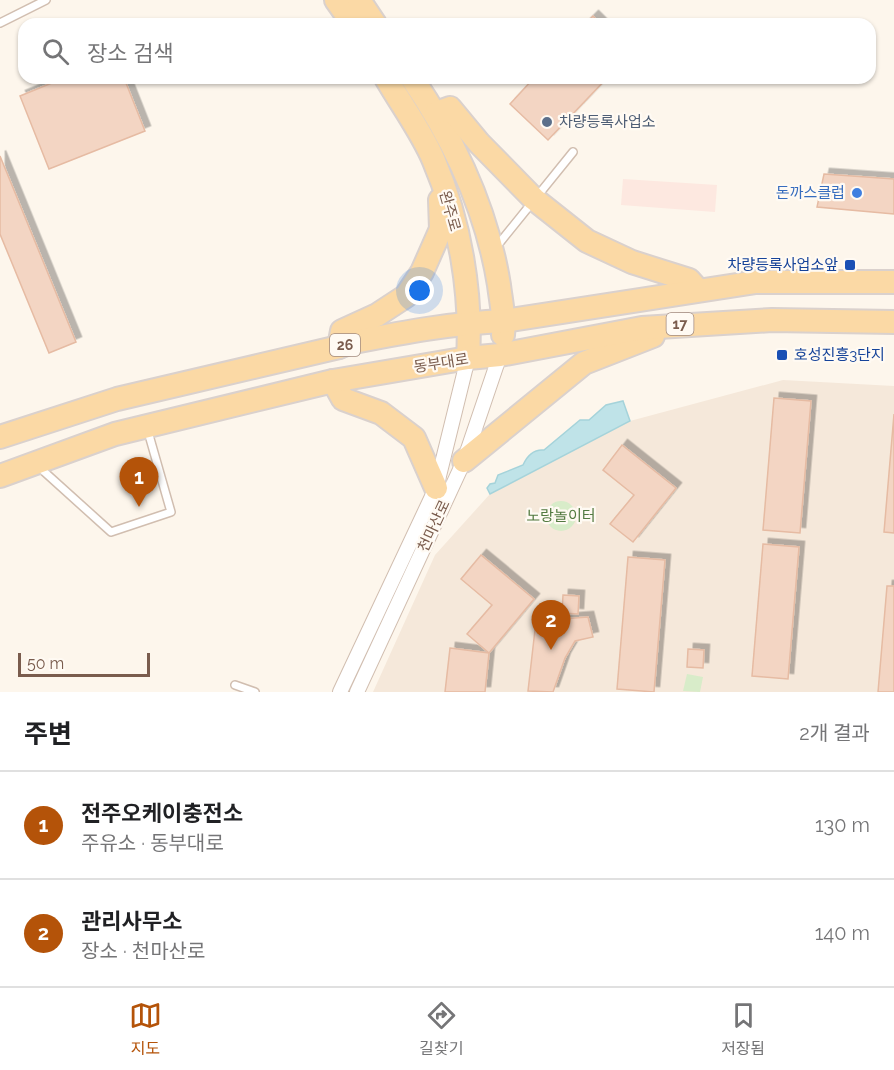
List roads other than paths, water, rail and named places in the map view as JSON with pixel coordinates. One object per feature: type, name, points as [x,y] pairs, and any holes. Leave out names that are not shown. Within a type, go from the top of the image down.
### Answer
[{"type":"main road","points":[[336,0],[349,18]]},
{"type":"main road","points":[[359,0],[371,18]]},
{"type":"main road","name":"완주로","points":[[390,84],[434,160],[453,218],[461,252],[470,322],[468,358]]},
{"type":"main road","name":"완주로","points":[[416,84],[436,113],[465,169],[493,250],[504,321],[500,355]]},
{"type":"main road","points":[[436,113],[450,108],[479,143],[534,199],[587,240],[632,262],[689,280],[697,289],[756,282],[894,282]]},
{"type":"main road","points":[[339,347],[342,331],[376,315],[406,296],[422,272],[441,229],[439,175]]},
{"type":"main road","name":"26","points":[[0,437],[117,399],[349,343],[470,322],[504,321],[697,289]]},
{"type":"main road","name":"동부대로","points":[[0,476],[115,434],[333,381],[468,358],[500,355],[642,328],[772,320],[894,322]]},
{"type":"main road","points":[[464,461],[584,363],[686,324]]},
{"type":"main road","points":[[333,381],[343,399],[381,413],[414,438],[436,488]]},
{"type":"street","name":"천마산로","points":[[357,692],[464,461],[500,355]]},
{"type":"street","name":"천마산로","points":[[340,692],[436,488],[468,358]]},
{"type":"lane","points":[[0,23],[46,0]]},
{"type":"lane","points":[[493,250],[573,152]]},
{"type":"lane","points":[[35,463],[111,532],[171,512],[146,426]]},
{"type":"lane","points":[[235,685],[255,692]]},
{"type":"water","points":[[623,401],[630,421],[490,494],[487,488],[490,484],[495,483],[498,475],[523,465],[531,454],[544,450],[580,420],[589,420],[606,405]]},
{"type":"place","name":"차량등록사업소","points":[[547,122]]},
{"type":"place","name":"돈까스클럽","points":[[857,193]]},
{"type":"place","name":"차량등록사업소앞","points":[[850,265]]},
{"type":"place","name":"호성진흥3단지","points":[[782,355]]},
{"type":"place","name":"전주오케이충전소","points":[[139,507]]},
{"type":"place","name":"관리사무소","points":[[551,650]]},
{"type":"park label","name":"노랑놀이터","points":[[561,516]]}]
